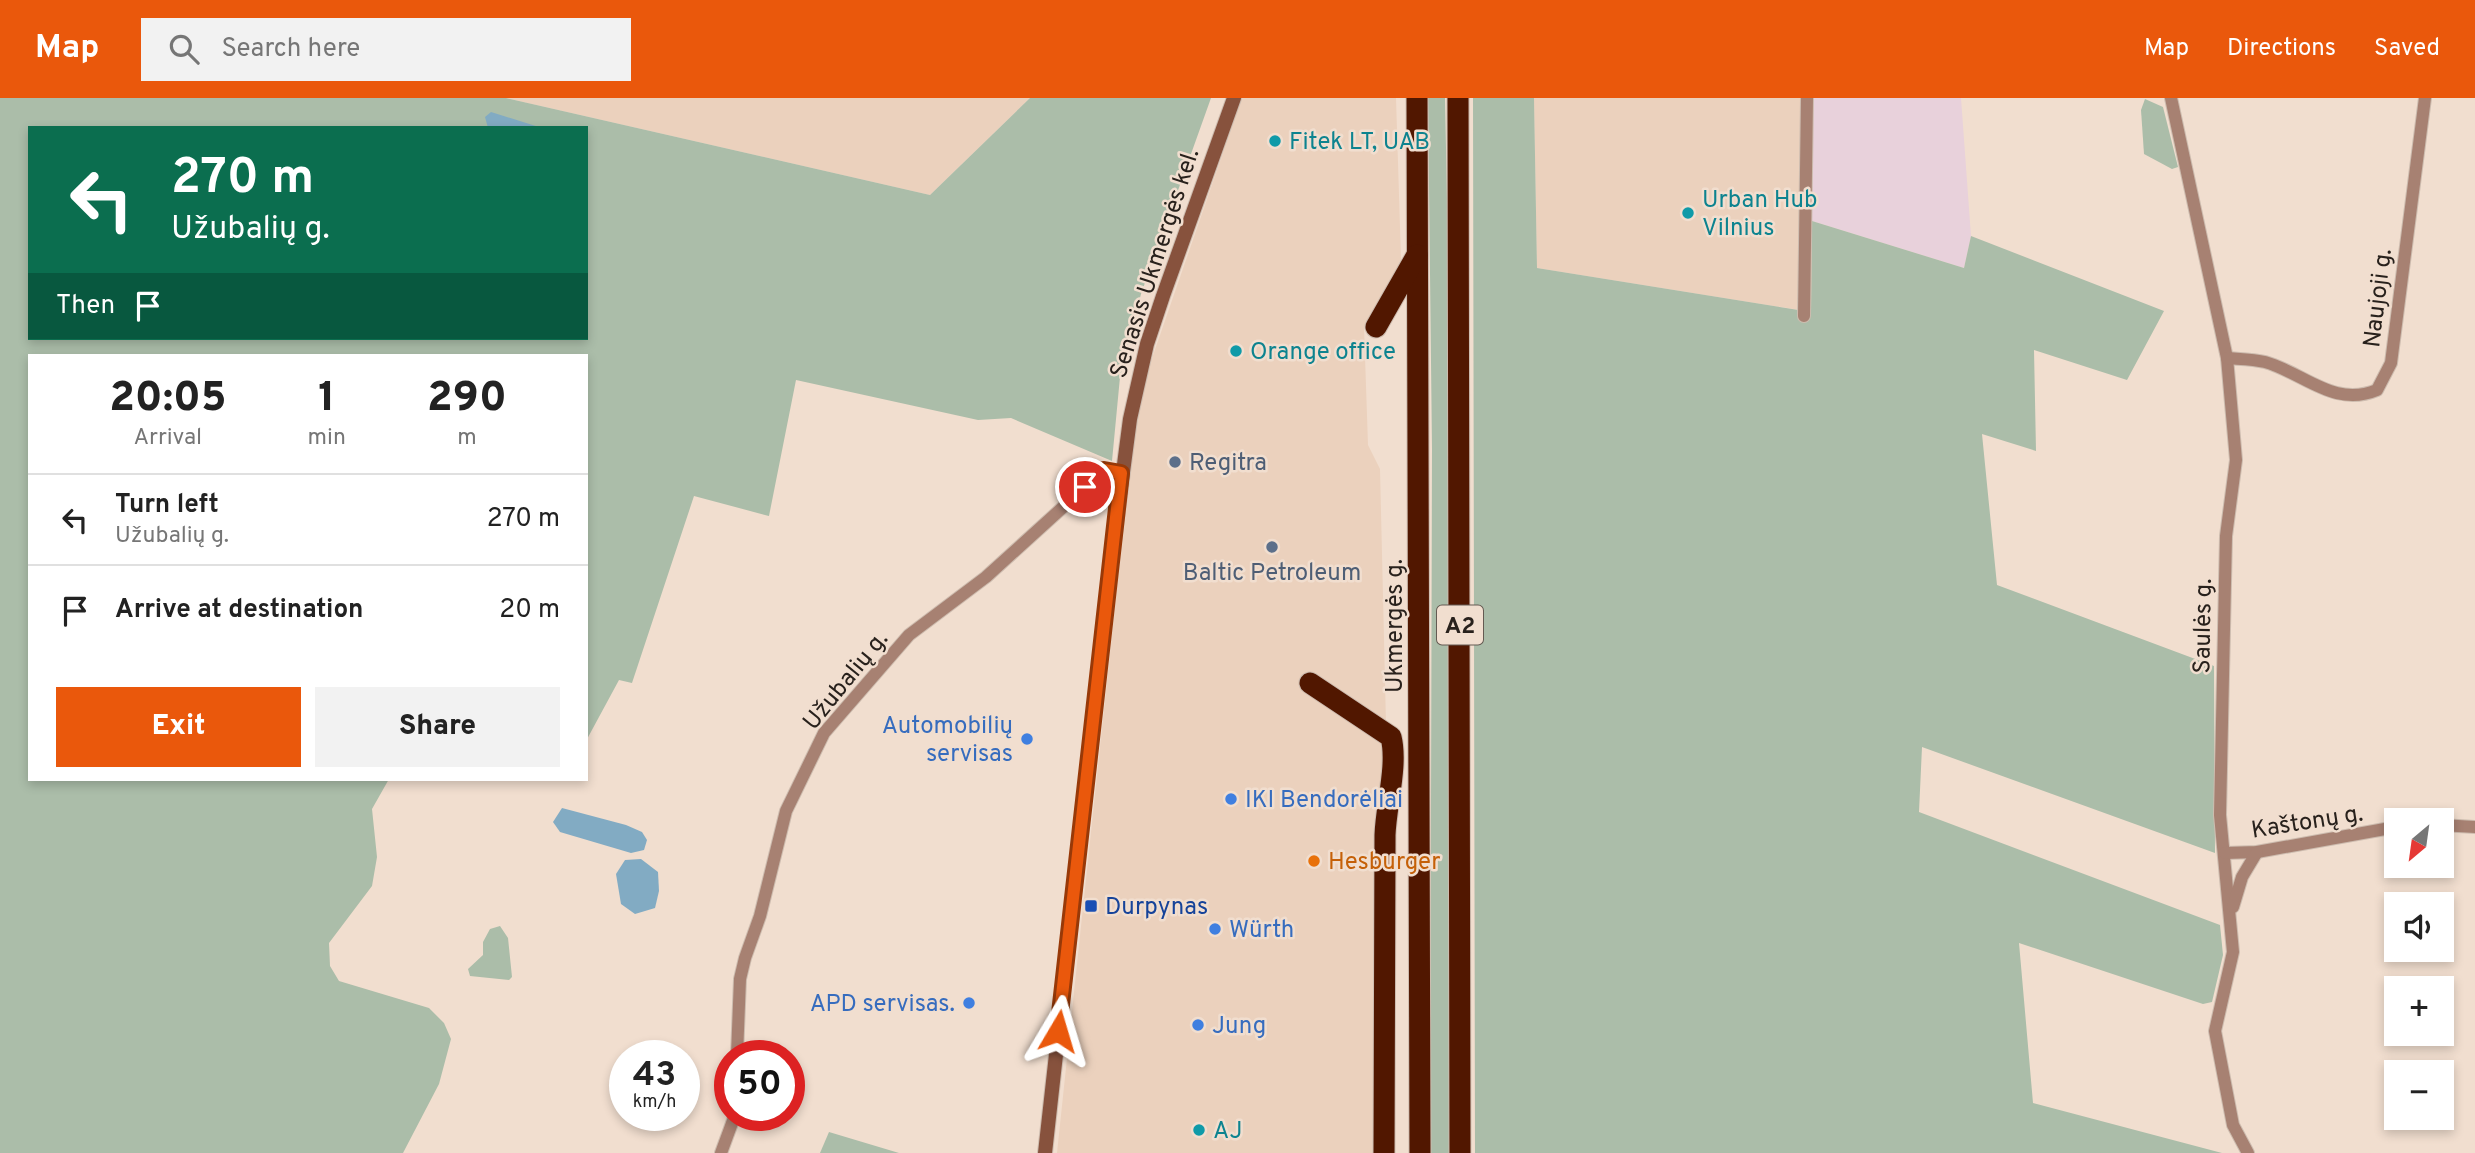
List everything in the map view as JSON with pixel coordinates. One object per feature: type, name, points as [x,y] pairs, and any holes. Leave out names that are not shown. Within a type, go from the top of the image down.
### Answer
[{"type":"highway","name":"Ukmergės g.","points":[[1417,98],[1420,250],[1420,1153]]},
{"type":"highway","name":"A2","points":[[1458,98],[1460,1153]]},
{"type":"highway","points":[[1376,327],[1420,250]]},
{"type":"highway","points":[[1310,683],[1391,737],[1394,750],[1386,802],[1385,835],[1384,1153]]},
{"type":"main road","name":"Senasis Ukmergės kel.","points":[[1045,1153],[1121,473],[1147,344],[1234,98]]},
{"type":"street","points":[[1804,316],[1807,98]]},
{"type":"street","name":"Saulės g.","points":[[2171,98],[2227,358],[2236,460],[2226,536],[2220,815],[2225,853],[2224,871],[2232,918],[2233,951],[2215,1031],[2233,1125],[2248,1153]]},
{"type":"street","name":"Naujoji g.","points":[[2227,358],[2264,361],[2321,391],[2365,394],[2377,390],[2390,363],[2425,98]]},
{"type":"street","name":"Užubalių g.","points":[[738,1040],[740,979],[760,916],[786,811],[824,733],[909,635],[986,577],[1104,470],[1121,473]]},
{"type":"street","points":[[2454,826],[2475,827]]},
{"type":"street","name":"Kaštonų g.","points":[[2225,853],[2257,852],[2384,829]]},
{"type":"street","points":[[2232,918],[2242,877],[2257,852]]},
{"type":"street","points":[[721,1153],[729,1131]]},
{"type":"shaded area","points":[[506,98],[1030,98],[930,195]]},
{"type":"shaded area","points":[[1242,98],[1396,98],[1401,260],[1397,277],[1364,327],[1368,445],[1380,469],[1386,724],[1379,1153],[1057,1153],[1127,492],[1137,422],[1150,364]]},
{"type":"shaded area","points":[[1534,98],[1812,98],[1812,312],[1537,268]]},
{"type":"shaded area","points":[[1812,98],[1961,98],[1971,236],[1964,268],[1812,221]]},
{"type":"green space","points":[[0,98],[506,98],[930,195],[1030,98],[1211,98],[1141,294],[1120,377],[1112,461],[1011,418],[978,420],[796,380],[769,516],[694,496],[632,683],[619,680],[588,737],[588,354],[28,354],[28,781],[388,781],[372,809],[377,857],[372,886],[329,943],[330,966],[339,981],[429,1008],[444,1023],[451,1039],[439,1084],[403,1153],[0,1153]]},
{"type":"green space","points":[[1428,98],[1445,98],[1452,448],[1449,1153],[1430,1153],[1432,449]]},
{"type":"green space","points":[[1473,98],[1534,98],[1537,268],[1811,312],[1812,221],[1964,268],[1971,236],[2164,311],[2127,380],[2034,350],[2036,451],[1982,434],[1997,585],[2214,666],[2215,853],[1922,747],[1919,812],[2220,925],[2223,955],[2212,1002],[2203,1004],[2019,943],[2033,1103],[2222,1153],[1475,1153]]},
{"type":"green space","points":[[2145,99],[2163,107],[2178,167],[2172,169],[2144,154],[2141,110]]},
{"type":"green space","points":[[500,926],[508,938],[512,977],[509,980],[470,976],[468,969],[483,955],[483,942],[490,929]]},
{"type":"green space","points":[[829,1132],[899,1153],[820,1153]]},
{"type":"water","points":[[491,112],[536,126],[487,126],[485,117]]},
{"type":"water","points":[[562,808],[626,825],[642,832],[647,840],[644,850],[631,853],[560,832],[553,822]]},
{"type":"water","points":[[641,859],[658,872],[659,891],[655,908],[635,914],[621,904],[616,874],[625,860]]},
{"type":"place","name":"Fitek LT, UAB","points":[[1275,141]]},
{"type":"place","name":"Urban Hub Vilnius","points":[[1688,213]]},
{"type":"place","name":"Orange office","points":[[1236,351]]},
{"type":"place","name":"Regitra","points":[[1175,462]]},
{"type":"place","name":"Baltic Petroleum","points":[[1272,547]]},
{"type":"place","name":"Automobilių servisas","points":[[1027,739]]},
{"type":"place","name":"IKI Bendorėliai","points":[[1231,799]]},
{"type":"place","name":"Hesburger","points":[[1314,861]]},
{"type":"place","name":"Durpynas","points":[[1091,906]]},
{"type":"place","name":"Würth","points":[[1215,929]]},
{"type":"place","name":"APD servisas.","points":[[969,1003]]},
{"type":"place","name":"Jung","points":[[1198,1025]]},
{"type":"place","name":"AJ","points":[[1199,1130]]},
{"type":"route","points":[[1058,1031],[1121,473],[1104,470],[1085,487]]}]
